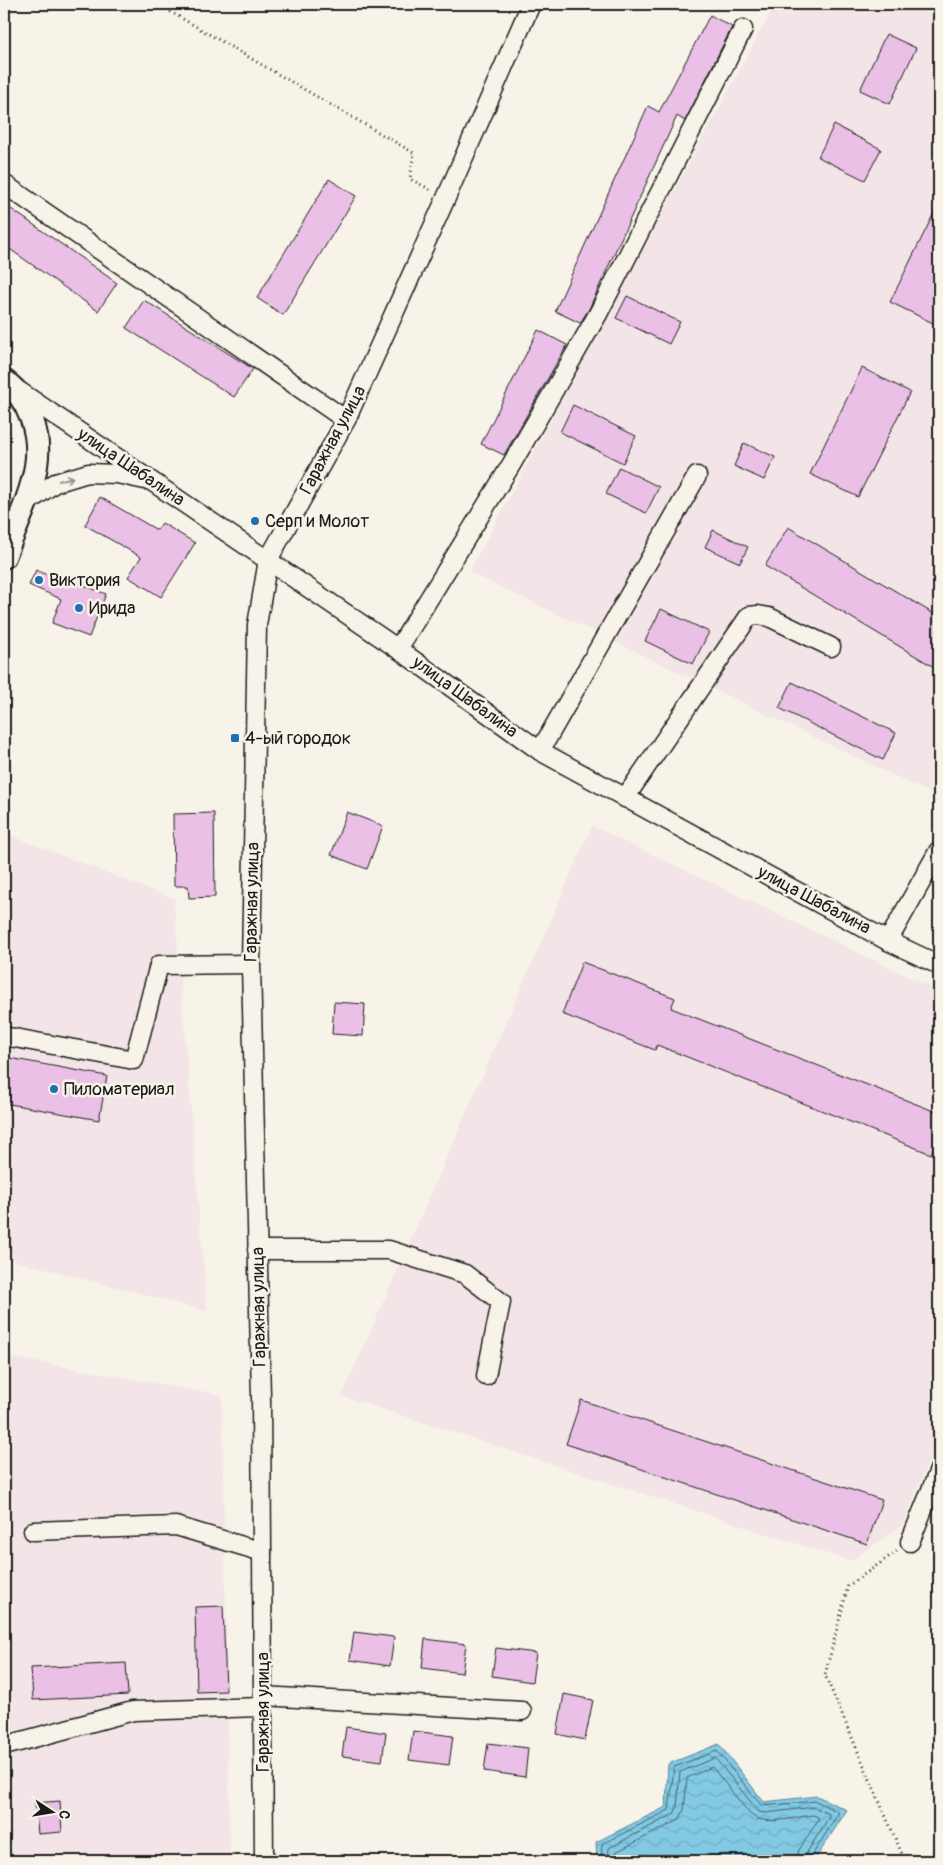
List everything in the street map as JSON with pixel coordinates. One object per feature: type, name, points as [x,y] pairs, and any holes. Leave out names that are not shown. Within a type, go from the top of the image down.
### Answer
[{"type":"main road","points":[[4,557],[25,504],[36,466],[36,436],[29,411],[9,384]]},
{"type":"street","name":"Гаражная улица","points":[[264,1861],[262,1552],[251,964],[257,625],[268,560],[346,420],[531,4]]},
{"type":"street","points":[[398,649],[511,465],[598,314],[743,29]]},
{"type":"street","points":[[4,184],[346,420]]},
{"type":"street","name":"улица Шабалина","points":[[9,384],[398,649],[540,751],[888,940],[939,965]]},
{"type":"street","points":[[25,504],[55,483],[88,473],[117,474],[153,481]]},
{"type":"street","points":[[540,751],[698,476]]},
{"type":"street","points":[[625,798],[749,616],[769,617],[831,647]]},
{"type":"street","points":[[888,940],[939,850]]},
{"type":"street","points":[[4,1036],[134,1060],[159,965],[251,964]]},
{"type":"street","points":[[257,1250],[389,1250],[465,1274],[501,1302],[486,1376]]},
{"type":"street","points":[[910,1542],[939,1470]]},
{"type":"street","points":[[33,1531],[176,1526],[262,1552]]},
{"type":"street","points":[[4,1746],[133,1711],[263,1702],[522,1711]]},
{"type":"path","points":[[156,4],[414,154],[410,178],[446,198]]},
{"type":"path","points":[[905,1861],[825,1675],[848,1586],[910,1542]]},
{"type":"shaded area","points":[[775,4],[939,4],[939,797],[469,572]]},
{"type":"shaded area","points":[[592,826],[939,991],[939,1435],[903,1525],[850,1561],[342,1396]]},
{"type":"shaded area","points":[[4,833],[174,899],[207,1311],[4,1258]]},
{"type":"shaded area","points":[[4,1356],[222,1395],[230,1861],[4,1861]]},
{"type":"water","points":[[719,1744],[764,1802],[817,1796],[847,1810],[814,1861],[597,1861],[596,1842],[666,1807],[668,1764]]},
{"type":"building","points":[[710,15],[732,27],[685,121],[677,116],[589,309],[580,323],[555,311],[648,106],[659,112]]},
{"type":"building","points":[[886,34],[916,48],[890,104],[860,90]]},
{"type":"building","points":[[834,125],[881,149],[865,180],[818,157]]},
{"type":"building","points":[[329,179],[356,196],[283,315],[257,298]]},
{"type":"building","points":[[939,203],[939,326],[890,302]]},
{"type":"building","points":[[4,204],[117,283],[98,311],[4,245]]},
{"type":"building","points":[[627,296],[680,322],[669,344],[616,318]]},
{"type":"building","points":[[144,300],[253,369],[234,397],[126,328]]},
{"type":"building","points":[[538,330],[567,345],[504,455],[481,444]]},
{"type":"building","points":[[862,368],[910,392],[858,497],[810,474]]},
{"type":"building","points":[[573,405],[636,436],[623,463],[560,432]]},
{"type":"building","points":[[744,443],[775,457],[764,480],[734,466]]},
{"type":"building","points":[[619,467],[659,487],[646,513],[606,494]]},
{"type":"building","points":[[100,497],[157,530],[162,523],[195,543],[161,597],[128,577],[141,557],[85,525]]},
{"type":"building","points":[[788,527],[939,617],[939,670],[765,566]]},
{"type":"building","points":[[713,530],[748,547],[740,563],[705,547]]},
{"type":"building","name":"Ирида","points":[[36,570],[66,583],[68,579],[106,594],[89,637],[52,623],[61,599],[29,585]]},
{"type":"building","points":[[661,609],[709,632],[693,664],[645,641]]},
{"type":"building","points":[[792,682],[896,733],[883,760],[779,708]]},
{"type":"building","points":[[347,812],[383,826],[367,869],[331,855]]},
{"type":"building","points":[[214,813],[215,897],[189,898],[188,886],[174,886],[173,814]]},
{"type":"building","points":[[582,962],[675,998],[671,1008],[939,1113],[939,1132],[931,1154],[657,1045],[655,1050],[562,1014]]},
{"type":"building","points":[[334,1002],[365,1004],[363,1036],[332,1034]]},
{"type":"building","name":"Пиломатериал","points":[[4,1057],[107,1076],[99,1120],[4,1103]]},
{"type":"building","points":[[581,1400],[882,1500],[867,1544],[566,1444]]},
{"type":"building","points":[[223,1606],[226,1691],[197,1692],[195,1607]]},
{"type":"building","points":[[354,1632],[394,1637],[390,1666],[350,1660]]},
{"type":"building","points":[[425,1639],[466,1644],[462,1673],[422,1668]]},
{"type":"building","points":[[496,1648],[536,1653],[532,1682],[492,1676]]},
{"type":"building","points":[[126,1663],[128,1695],[33,1700],[31,1668]]},
{"type":"building","points":[[564,1694],[593,1700],[585,1740],[557,1734]]},
{"type":"building","points":[[346,1727],[386,1733],[382,1761],[342,1756]]},
{"type":"building","points":[[413,1731],[453,1736],[449,1765],[409,1760]]},
{"type":"building","points":[[488,1743],[528,1748],[525,1777],[484,1771]]},
{"type":"building","points":[[60,1801],[62,1832],[38,1834],[35,1803]]},
{"type":"place","name":"Серп и Молот","points":[[255,521]]},
{"type":"place","name":"Виктория","points":[[39,580]]},
{"type":"place","name":"Ирида","points":[[79,608]]},
{"type":"place","name":"4-ый городок","points":[[235,738]]},
{"type":"place","name":"Пиломатериал","points":[[54,1089]]}]
